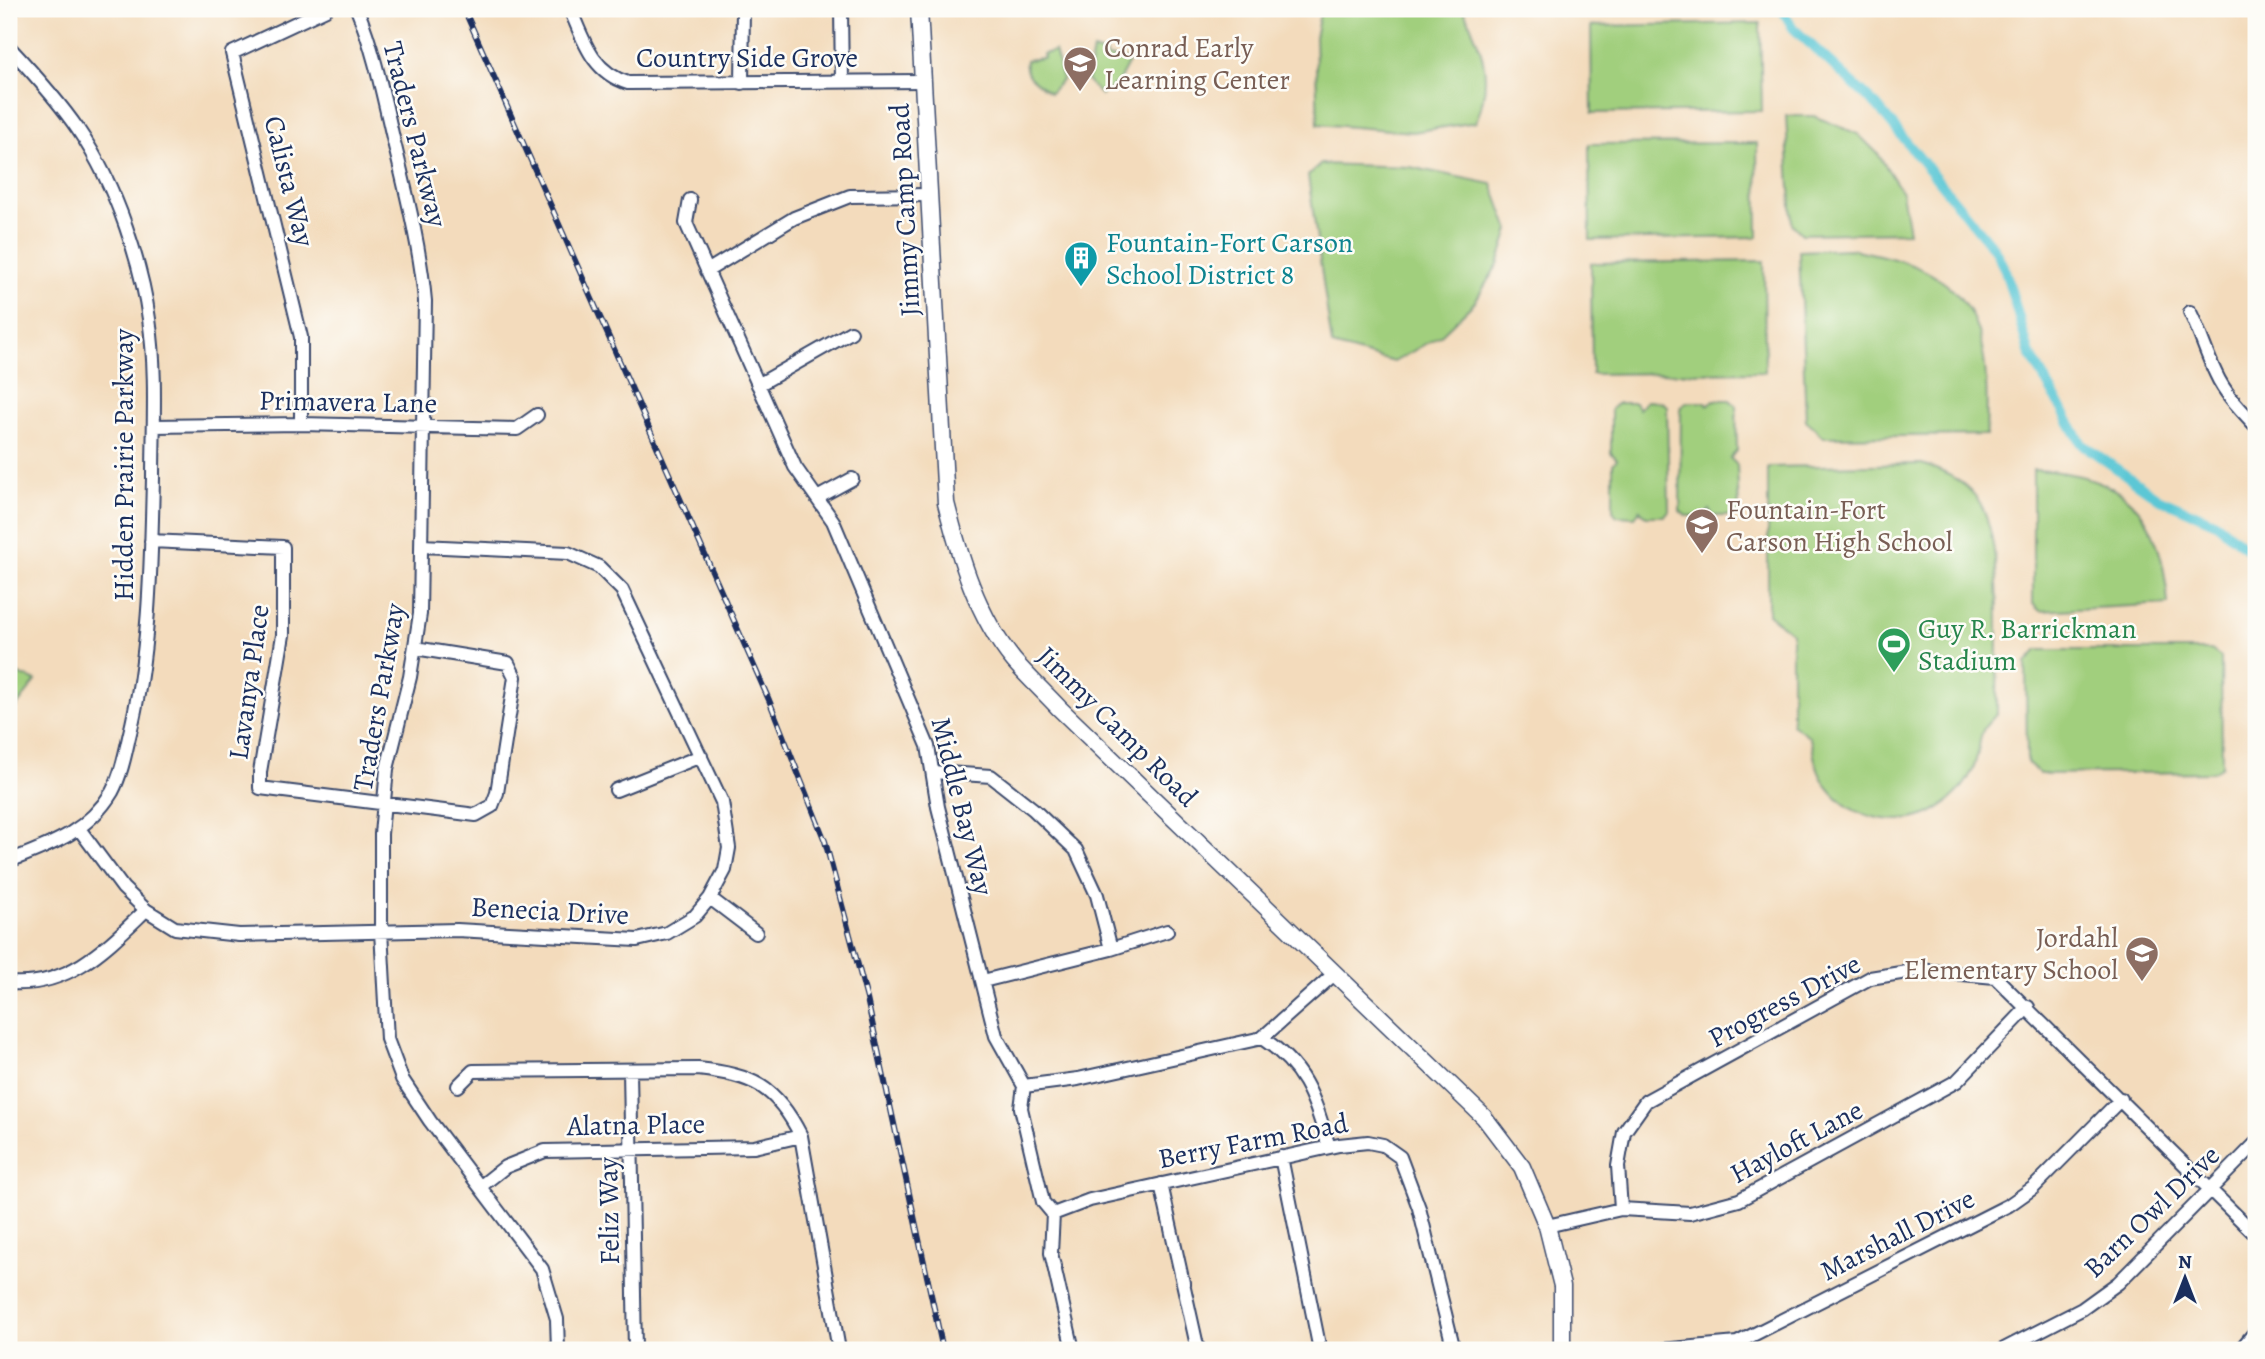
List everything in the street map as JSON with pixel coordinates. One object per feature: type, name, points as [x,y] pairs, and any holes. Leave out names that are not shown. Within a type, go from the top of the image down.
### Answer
[{"type":"street","points":[[9,13],[13,9]]},
{"type":"street","name":"Calista Way","points":[[301,424],[301,337],[232,53],[327,9]]},
{"type":"street","name":"Traders Parkway","points":[[357,9],[376,65],[421,260],[425,301],[420,614],[415,648],[387,769],[384,804],[381,931],[387,1039],[402,1079],[542,1269],[557,1319],[558,1350]]},
{"type":"street","name":"Country Side Grove","points":[[570,9],[595,64],[612,78],[628,83],[924,81]]},
{"type":"street","points":[[742,82],[743,9]]},
{"type":"street","points":[[841,9],[842,82]]},
{"type":"street","name":"Jimmy Camp Road","points":[[919,9],[946,503],[958,552],[978,601],[1013,659],[1059,708],[1484,1117],[1522,1167],[1548,1226],[1562,1286],[1562,1350]]},
{"type":"street","name":"Hidden Prairie Parkway","points":[[9,47],[65,108],[96,155],[127,229],[149,318],[153,426],[151,541],[139,697],[122,765],[112,791],[80,830],[9,861]]},
{"type":"street","points":[[707,271],[794,218],[850,196],[929,195]]},
{"type":"street","name":"Middle Bay Way","points":[[690,200],[686,223],[794,467],[833,521],[928,746],[938,807],[996,1036],[1024,1086]]},
{"type":"street","points":[[2190,312],[2205,341],[2216,374],[2232,401],[2256,426]]},
{"type":"street","points":[[758,385],[851,332]]},
{"type":"street","name":"Primavera Lane","points":[[153,426],[301,424],[517,429],[537,415]]},
{"type":"street","points":[[817,498],[852,479]]},
{"type":"street","name":"Lavanya Place","points":[[151,541],[283,547],[283,635],[260,772],[260,788],[384,804]]},
{"type":"street","name":"Benecia Drive","points":[[80,830],[123,888],[146,910],[175,928],[239,935],[457,930],[637,940],[667,933],[695,916],[710,898],[726,870],[729,848],[722,802],[622,590],[598,567],[568,553],[422,546]]},
{"type":"street","points":[[384,804],[476,815],[492,806],[497,793],[515,677],[508,663],[415,648]]},
{"type":"street","points":[[616,790],[701,756]]},
{"type":"street","points":[[933,772],[991,776],[1033,809],[1076,850],[1097,895],[1111,949]]},
{"type":"street","points":[[710,898],[756,933]]},
{"type":"street","points":[[12,983],[32,985],[81,967],[112,943],[146,910]]},
{"type":"street","points":[[983,981],[1111,949],[1167,931]]},
{"type":"street","name":"Progress Drive","points":[[1621,1209],[1618,1166],[1624,1132],[1646,1101],[1870,978],[1919,970],[1995,978],[2028,1007],[2256,1235]]},
{"type":"street","points":[[1073,1350],[1051,1253],[1053,1214],[1042,1202],[1021,1108],[1024,1086],[1078,1079],[1262,1038],[1334,975]]},
{"type":"street","name":"Hayloft Lane","points":[[1548,1226],[1621,1209],[1690,1213],[1739,1200],[1957,1081],[2028,1007]]},
{"type":"street","points":[[1262,1038],[1282,1051],[1311,1089],[1329,1147]]},
{"type":"street","points":[[458,1086],[474,1071],[698,1069],[734,1073],[765,1086],[788,1111],[802,1136],[839,1350]]},
{"type":"street","name":"Feliz Way","points":[[630,1070],[635,1350]]},
{"type":"street","name":"Marshall Drive","points":[[1661,1350],[1737,1343],[2009,1205],[2033,1188],[2121,1100]]},
{"type":"street","name":"Alatna Place","points":[[481,1186],[505,1167],[545,1151],[631,1147],[754,1147],[802,1136]]},
{"type":"street","name":"Berry Farm Road","points":[[1053,1214],[1090,1200],[1281,1157],[1329,1147],[1368,1143],[1383,1145],[1400,1157],[1419,1208],[1454,1350]]},
{"type":"street","name":"Barn Owl Drive","points":[[2003,1350],[2082,1309],[2118,1283],[2256,1143]]},
{"type":"street","points":[[1281,1157],[1320,1350]]},
{"type":"street","points":[[1161,1184],[1198,1350]]},
{"type":"street","points":[[2240,1350],[2256,1331]]},
{"type":"green space","points":[[1321,9],[1463,9],[1484,64],[1484,91],[1476,122],[1413,132],[1318,124],[1315,37]]},
{"type":"green space","points":[[1760,23],[1762,111],[1592,113],[1591,26]]},
{"type":"green space","points":[[1093,50],[1106,54],[1106,57],[1130,60],[1119,81],[1101,95],[1087,81]]},
{"type":"green space","points":[[1055,51],[1063,79],[1050,93],[1029,76],[1026,60],[1044,58],[1043,54]]},
{"type":"green space","points":[[1786,116],[1814,116],[1858,134],[1878,154],[1902,192],[1909,232],[1802,234],[1792,224]]},
{"type":"green space","points":[[1757,143],[1758,237],[1590,240],[1589,144]]},
{"type":"green space","points":[[1321,164],[1410,167],[1492,184],[1509,230],[1498,264],[1474,303],[1441,335],[1394,362],[1332,345],[1308,176]]},
{"type":"green space","points":[[1849,249],[1890,258],[1923,270],[1948,286],[1966,305],[1977,330],[1984,359],[1986,435],[1823,437],[1806,420],[1799,251]]},
{"type":"green space","points":[[1764,261],[1765,372],[1592,374],[1591,263]]},
{"type":"green space","points":[[1714,400],[1730,400],[1736,406],[1737,451],[1730,458],[1737,465],[1739,511],[1734,516],[1713,516],[1710,510],[1704,516],[1686,516],[1680,511],[1681,407],[1686,402],[1706,402],[1707,405]]},
{"type":"green space","points":[[1646,401],[1662,402],[1667,406],[1669,511],[1664,516],[1646,516],[1640,510],[1635,517],[1617,516],[1613,511],[1613,464],[1617,459],[1611,453],[1611,409],[1618,403],[1635,403],[1639,409]]},
{"type":"green space","name":"Guy R. Barrickman Stadium","points":[[1922,464],[1958,480],[1976,497],[1986,515],[1992,540],[1998,601],[1997,714],[1983,729],[1973,769],[1958,792],[1925,815],[1892,820],[1862,814],[1839,799],[1820,775],[1809,737],[1792,724],[1792,633],[1768,614],[1768,467]]},
{"type":"green space","points":[[2033,470],[2093,479],[2134,504],[2147,522],[2158,545],[2168,604],[2040,611],[2033,604]]},
{"type":"green space","points":[[2037,650],[2211,650],[2221,657],[2222,766],[2213,772],[2040,774],[2027,762],[2026,663]]},
{"type":"green space","points":[[9,670],[36,681],[9,716]]},
{"type":"waterway","points":[[1782,9],[1793,28],[1877,106],[1995,250],[2005,270],[2029,352],[2082,444],[2158,498],[2216,523],[2256,556]]},
{"type":"railway","points":[[464,9],[769,700],[825,841],[867,999],[943,1350]]},
{"type":"place","name":"Conrad Early Learning Center","points":[[1080,93]]},
{"type":"place","name":"Fountain-Fort Carson School District 8","points":[[1081,288]]},
{"type":"place","name":"Fountain-Fort Carson High School","points":[[1702,555]]},
{"type":"place","name":"Guy R. Barrickman Stadium","points":[[1894,674]]},
{"type":"place","name":"Jordahl Elementary School","points":[[2142,983]]}]
